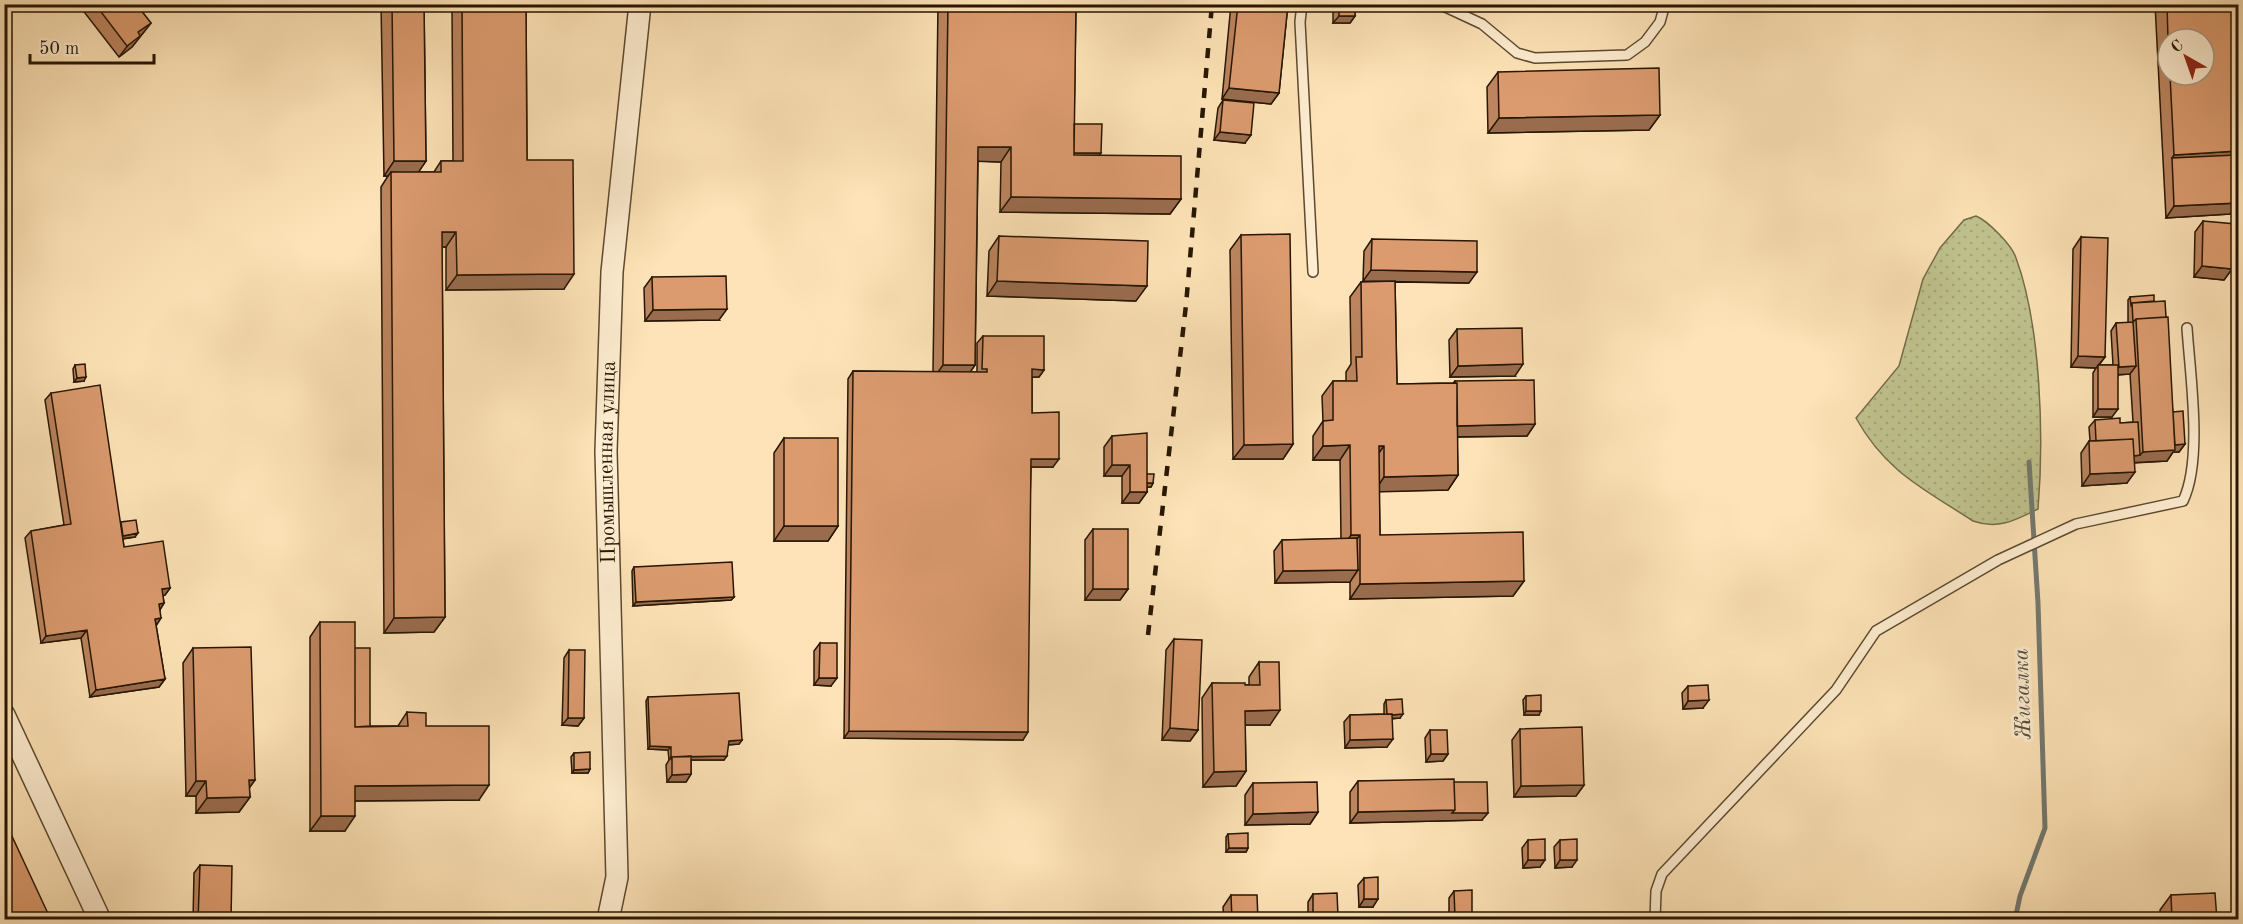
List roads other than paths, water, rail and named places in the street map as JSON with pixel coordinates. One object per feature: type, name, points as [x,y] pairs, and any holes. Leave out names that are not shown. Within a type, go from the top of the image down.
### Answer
[{"type":"street","name":"Промышленная улица","points":[[608,920],[617,877],[606,451],[612,272],[640,4]]},
{"type":"street","points":[[4,714],[100,920]]},
{"type":"lane","points":[[1302,4],[1301,45],[1313,272]]},
{"type":"lane","points":[[1439,4],[1482,24],[1517,53],[1535,58],[1627,55],[1645,42],[1660,22],[1665,4]]},
{"type":"lane","points":[[1655,920],[1656,891],[1662,874],[1836,690],[1875,631],[1998,560],[2076,525],[2183,501],[2189,488],[2193,424],[2187,328]]},
{"type":"waterway","name":"Жигалка","points":[[2015,920],[2020,896],[2045,828],[2038,603],[2029,462]]},
{"type":"railway","points":[[1148,635],[1186,305],[1212,4]]}]
